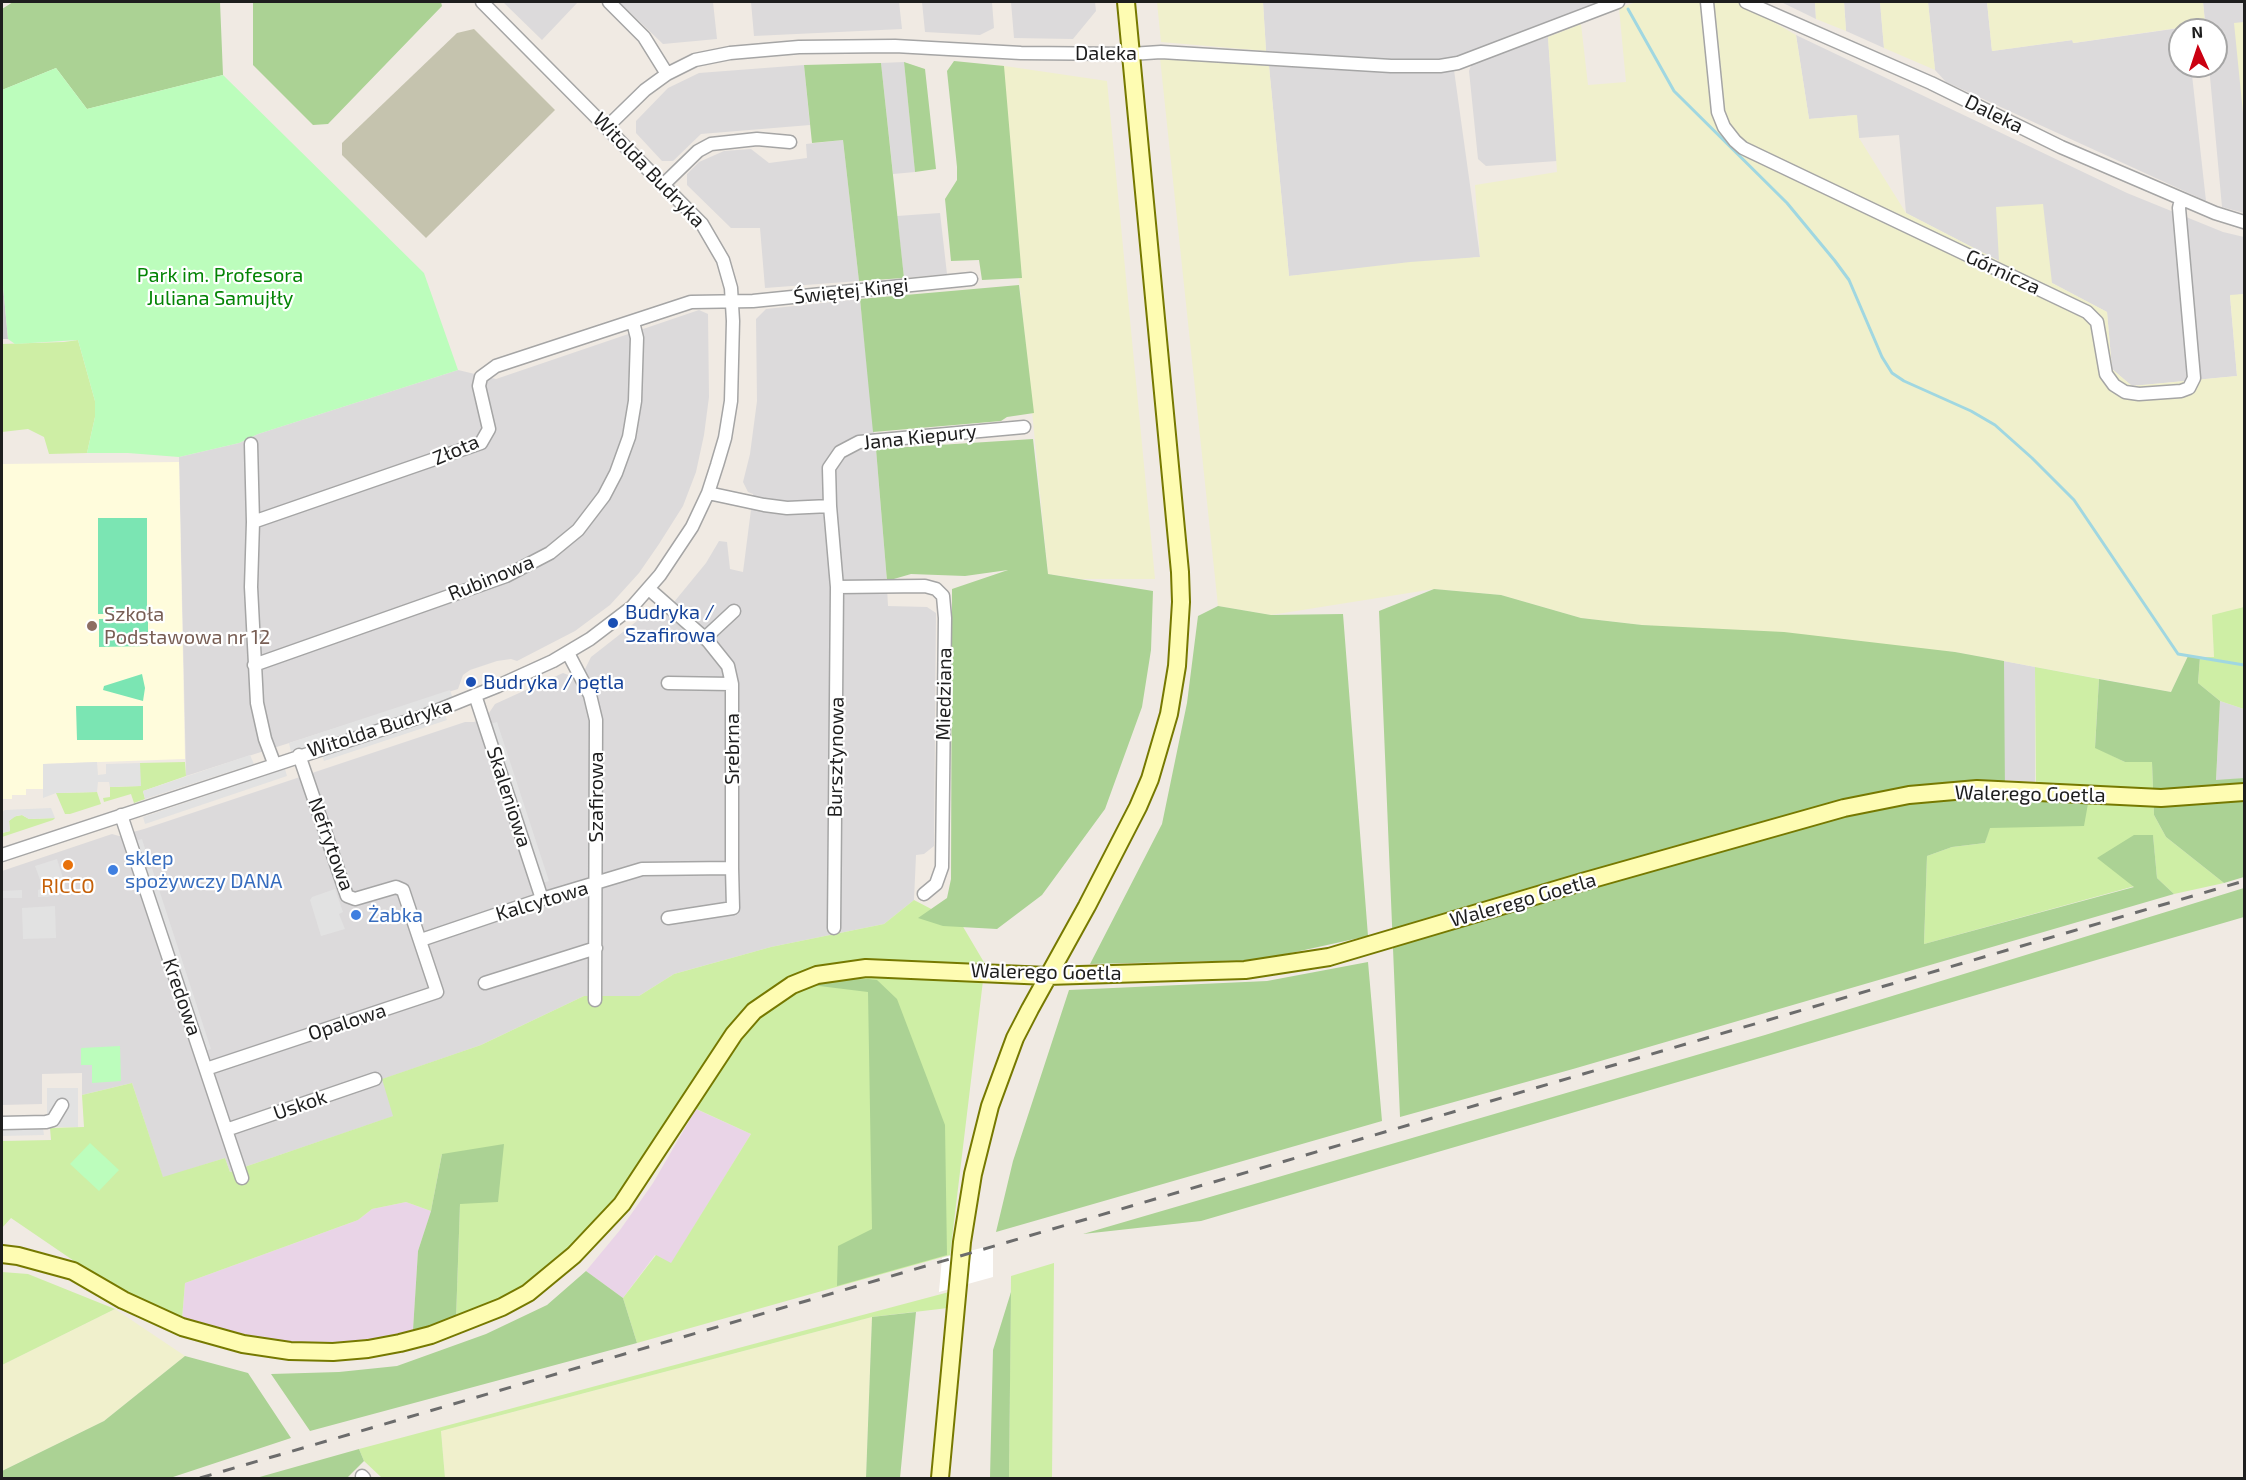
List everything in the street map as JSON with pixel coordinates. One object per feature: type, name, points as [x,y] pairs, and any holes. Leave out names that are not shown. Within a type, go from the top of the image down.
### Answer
[{"type":"street","name":"Witolda Budryka","points":[[2,855],[299,755],[426,715],[475,695],[568,653],[613,623],[649,589],[678,550],[708,493],[725,438],[731,401],[733,356],[731,300],[726,266],[702,224],[482,2]]},
{"type":"street","points":[[609,2],[644,37],[667,74]]},
{"type":"street","points":[[940,1479],[962,1242],[973,1174],[990,1106],[1015,1038],[1047,976],[1088,906],[1150,779],[1169,714],[1177,666],[1181,602],[1180,572],[1126,2]]},
{"type":"street","name":"Daleka","points":[[607,127],[645,90],[667,74],[682,65],[711,56],[800,47],[895,46],[1012,53],[1161,52],[1391,66],[1440,66],[1458,63],[1618,2]]},
{"type":"street","name":"Górnicza","points":[[1707,2],[1718,112],[1724,127],[1743,148],[2087,312],[2097,322],[2099,328],[2106,374],[2114,385],[2125,392],[2139,394],[2181,391],[2189,388],[2194,378],[2179,208],[2181,199]]},
{"type":"street","name":"Daleka","points":[[1746,2],[1931,83],[2061,147],[2215,213],[2244,222]]},
{"type":"street","points":[[664,184],[698,152],[711,144],[757,139],[790,142]]},
{"type":"street","name":"Świętej Kingi","points":[[731,300],[753,300],[971,279]]},
{"type":"street","name":"Złota","points":[[253,522],[481,442],[489,429],[479,392],[480,381],[485,373],[496,366],[691,302],[731,300]]},
{"type":"street","name":"Rubinowa","points":[[254,665],[506,576],[550,553],[578,530],[604,496],[616,473],[629,437],[635,401],[638,338],[633,322]]},
{"type":"street","name":"Jana Kiepury","points":[[837,587],[829,468],[848,446],[859,442],[885,439],[1024,427]]},
{"type":"street","points":[[251,444],[253,522],[251,587],[254,665],[259,715],[274,764]]},
{"type":"street","points":[[708,493],[787,508],[830,507]]},
{"type":"street","name":"Miedziana","points":[[837,587],[925,586],[936,589],[943,596],[945,629],[942,867],[936,884],[924,894]]},
{"type":"street","name":"Bursztynowa","points":[[834,928],[837,587]]},
{"type":"street","name":"Srebrna","points":[[649,589],[722,655],[728,666],[732,684],[733,908],[668,918]]},
{"type":"street","points":[[705,638],[734,611]]},
{"type":"street","name":"Szafirowa","points":[[568,653],[590,695],[596,720],[595,1000]]},
{"type":"street","points":[[668,683],[732,684]]},
{"type":"street","name":"Skaleniowa","points":[[475,695],[542,899]]},
{"type":"street","name":"Nefrytowa","points":[[299,755],[347,896],[354,899],[400,888],[405,894],[421,940]]},
{"type":"street","name":"Walerego Goetla","points":[[2,1254],[73,1271],[123,1300],[182,1327],[210,1336],[257,1347],[299,1352],[368,1349],[431,1335],[502,1306],[528,1293],[574,1255],[622,1204],[734,1034],[754,1011],[792,985],[817,975],[866,968],[1047,976],[1245,970],[1329,957],[1582,882],[1821,815],[1909,795],[1977,789],[2161,798],[2244,792]]},
{"type":"street","name":"Kredowa","points":[[121,815],[242,1178]]},
{"type":"street","name":"Kalcytowa","points":[[421,940],[636,870],[732,868]]},
{"type":"street","name":"Opalowa","points":[[206,1069],[437,992],[421,940]]},
{"type":"street","points":[[485,983],[596,948]]},
{"type":"street","name":"Uskok","points":[[226,1130],[375,1079]]},
{"type":"street","points":[[2,1123],[53,1120],[62,1105]]},
{"type":"shaded area","points":[[503,2],[578,2],[542,40]]},
{"type":"shaded area","points":[[619,2],[713,2],[717,39],[663,44]]},
{"type":"shaded area","points":[[751,2],[899,2],[902,29],[754,36]]},
{"type":"shaded area","points":[[922,2],[992,2],[994,28],[980,35],[925,32]]},
{"type":"shaded area","points":[[1011,2],[1095,2],[1096,11],[1073,39],[1014,38]]},
{"type":"shaded area","points":[[1263,2],[1606,2],[1458,59],[1397,63],[1266,51]]},
{"type":"shaded area","points":[[1781,2],[1815,2],[1816,19]]},
{"type":"shaded area","points":[[1844,2],[1880,2],[1884,48],[1846,31]]},
{"type":"shaded area","points":[[1928,2],[1987,2],[1992,51],[2073,40],[2074,43],[2168,30],[2168,78],[2192,78],[2206,201],[1946,82],[1935,70]]},
{"type":"shaded area","points":[[2203,2],[2244,2],[2244,213],[2222,207],[2210,78],[2228,78],[2228,18],[2205,18]]},
{"type":"shaded area","points":[[474,29],[555,110],[426,238],[342,155],[342,143],[457,33]]},
{"type":"shaded area","points":[[1796,35],[2127,193],[2223,232],[2244,237],[2244,294],[2230,296],[2237,376],[2132,386],[2112,369],[2107,312],[2052,283],[1999,261],[1906,213],[1899,135],[1859,138],[1856,115],[1809,119]]},
{"type":"shaded area","points":[[1548,37],[1557,161],[1486,166],[1478,159],[1469,71],[1472,63]]},
{"type":"shaded area","points":[[904,62],[915,172],[893,174],[881,63]]},
{"type":"shaded area","points":[[804,65],[810,125],[701,134],[673,161],[662,161],[636,133],[636,121],[668,88],[699,73]]},
{"type":"shaded area","points":[[1269,66],[1437,72],[1454,70],[1480,257],[1289,276]]},
{"type":"shaded area","points":[[843,140],[859,281],[765,288],[760,228],[731,228],[687,185],[687,174],[699,162],[724,151],[751,149],[769,163],[807,158],[806,144]]},
{"type":"shaded area","points":[[940,213],[947,274],[904,278],[897,216]]},
{"type":"shaded area","points":[[2,275],[8,339],[2,339]]},
{"type":"shaded area","points":[[860,299],[876,449],[888,606],[927,607],[936,613],[934,846],[924,854],[916,855],[914,900],[884,924],[771,947],[674,974],[639,996],[584,996],[481,1045],[383,1079],[394,1116],[230,1172],[225,1158],[163,1178],[132,1083],[82,1095],[82,1073],[42,1074],[42,1104],[2,1105],[2,871],[112,834],[119,836],[144,829],[465,722],[474,722],[487,716],[495,704],[563,673],[571,676],[585,669],[591,657],[651,610],[665,613],[706,563],[719,541],[727,542],[730,569],[743,572],[753,494],[748,492],[743,482],[750,454],[757,401],[756,319],[766,309]]},
{"type":"shaded area","points":[[699,310],[708,314],[709,397],[696,472],[683,506],[659,544],[639,573],[610,605],[575,631],[517,661],[511,659],[497,661],[470,670],[463,675],[458,689],[186,776],[179,457],[239,443],[258,434],[458,370],[496,379]]},
{"type":"shaded area","name":"Szkoła Podstawowa nr 12","points":[[179,462],[185,759],[43,764],[43,789],[26,789],[26,795],[12,795],[12,799],[2,799],[2,464]]},
{"type":"shaded area","points":[[2004,661],[2035,667],[2035,782],[2004,780]]},
{"type":"shaded area","points":[[450,690],[453,699],[291,752],[289,743]]},
{"type":"shaded area","points":[[2220,701],[2244,709],[2244,778],[2216,781]]},
{"type":"shaded area","points":[[445,714],[447,720],[324,761],[322,755]]},
{"type":"shaded area","points":[[497,722],[549,881],[542,883],[490,724]]},
{"type":"shaded area","points":[[250,755],[254,764],[145,799],[143,791]]},
{"type":"shaded area","points":[[97,762],[98,775],[106,774],[106,764],[140,763],[141,786],[110,787],[109,782],[98,782],[97,792],[56,793],[43,798],[43,764]]},
{"type":"shaded area","points":[[285,769],[287,776],[145,824],[143,817]]},
{"type":"shaded area","points":[[51,808],[55,818],[29,819],[22,815],[16,816],[9,821],[10,831],[2,833],[2,812],[5,810]]},
{"type":"shaded area","points":[[142,839],[150,864],[143,866],[135,841]]},
{"type":"shaded area","points":[[57,859],[67,891],[47,897],[38,897],[38,890],[43,888],[35,866]]},
{"type":"shaded area","points":[[152,868],[211,1049],[204,1051],[145,870]]},
{"type":"shaded area","points":[[335,889],[343,912],[339,914],[345,929],[321,936],[310,900],[312,897]]},
{"type":"shaded area","points":[[22,890],[22,898],[2,898],[2,891]]},
{"type":"shaded area","points":[[55,906],[56,938],[23,939],[22,908]]},
{"type":"shaded area","points":[[47,1088],[78,1088],[78,1127],[47,1127]]},
{"type":"shaded area","points":[[696,1109],[751,1134],[671,1264],[655,1255],[623,1298],[586,1271],[620,1230],[653,1183]]},
{"type":"shaded area","points":[[43,1128],[44,1135],[2,1136],[2,1129]]},
{"type":"shaded area","points":[[406,1202],[431,1211],[418,1251],[413,1330],[372,1341],[291,1344],[240,1336],[182,1319],[185,1283],[358,1220],[372,1209]]},
{"type":"green space","points":[[13,2],[220,2],[223,75],[87,109],[56,68],[2,90],[2,9]]},
{"type":"green space","points":[[253,2],[441,2],[442,6],[328,124],[313,125],[253,65]]},
{"type":"green space","points":[[1157,2],[1263,2],[1266,51],[1161,42]]},
{"type":"green space","points":[[1636,2],[1739,2],[1796,35],[1809,119],[1857,115],[1859,138],[1906,213],[1999,261],[1996,207],[2043,204],[2052,283],[2107,312],[2112,369],[2132,386],[2237,376],[2230,295],[2244,294],[2244,607],[2213,615],[2214,657],[2188,656],[2171,692],[1955,652],[1581,618],[1501,595],[1434,589],[1271,615],[1218,606],[1160,58],[1269,66],[1289,276],[1410,262],[1480,257],[1475,185],[1557,172],[1548,37],[1581,24],[1588,85],[1626,82],[1619,8]]},
{"type":"green space","points":[[1815,2],[1844,2],[1846,31],[1816,19]]},
{"type":"green space","points":[[1880,2],[1928,2],[1935,70],[1884,48]]},
{"type":"green space","points":[[1987,2],[2203,2],[2204,18],[2168,18],[2168,29],[2073,43],[2072,40],[1992,51]]},
{"type":"green space","points":[[2244,22],[2244,113],[2243,113],[2234,23]]},
{"type":"green space","points":[[954,61],[1004,66],[1022,278],[982,280],[979,260],[951,261],[945,199],[957,180],[947,71]]},
{"type":"green space","points":[[904,62],[925,69],[936,169],[915,172]]},
{"type":"green space","points":[[881,63],[904,278],[859,281],[843,140],[812,143],[804,65]]},
{"type":"green space","points":[[998,65],[1107,81],[1155,579],[1082,579],[1048,574]]},
{"type":"green space","name":"Park im. Profesora Juliana Samujłły","points":[[56,68],[87,109],[223,75],[424,273],[458,370],[258,434],[239,443],[179,457],[87,453],[95,417],[95,401],[78,340],[15,344],[8,339],[2,275],[2,90]]},
{"type":"green space","points":[[1019,285],[1034,413],[1007,417],[1001,421],[873,432],[860,299]]},
{"type":"green space","points":[[78,340],[95,401],[95,417],[87,453],[49,454],[44,437],[28,429],[2,432],[2,344]]},
{"type":"green space","points":[[1033,439],[1048,574],[1153,591],[1151,650],[1142,707],[1105,809],[1042,895],[997,929],[943,926],[918,918],[947,898],[951,879],[952,589],[1008,570],[965,576],[911,574],[887,581],[876,449]]},
{"type":"green space","points":[[98,518],[147,518],[147,614],[98,614]]},
{"type":"green space","points":[[1434,589],[1501,595],[1581,618],[1642,625],[1784,632],[1955,652],[2004,661],[2005,796],[2089,798],[2084,826],[1990,828],[1985,843],[1952,847],[1927,856],[1924,944],[2134,887],[2097,858],[2134,835],[2153,835],[2157,878],[2174,894],[1400,1117],[1379,611]]},
{"type":"green space","points":[[1218,606],[1271,615],[1343,614],[1368,936],[1259,960],[1090,964],[1162,824],[1187,703],[1198,616]]},
{"type":"green space","points":[[2244,607],[2244,709],[2220,701],[2198,683],[2200,657],[2214,657],[2212,615]]},
{"type":"green space","points":[[148,618],[148,646],[99,647],[99,619]]},
{"type":"green space","points":[[2188,656],[2200,657],[2198,683],[2220,701],[2216,780],[2244,778],[2244,877],[2224,883],[2166,837],[2154,815],[2152,762],[2125,762],[2095,748],[2099,679],[2171,692]]},
{"type":"green space","points":[[2035,667],[2099,679],[2095,747],[2125,762],[2152,762],[2154,815],[2166,837],[2224,883],[2174,894],[2157,878],[2153,836],[2135,886],[1924,944],[1927,856],[1952,847],[1985,843],[1989,828],[2036,797]]},
{"type":"green space","points":[[142,674],[145,688],[143,701],[103,690],[104,686]]},
{"type":"green space","points":[[76,706],[143,706],[143,740],[77,740]]},
{"type":"green space","points":[[185,762],[186,776],[143,791],[145,799],[134,803],[131,794],[104,802],[103,798],[110,797],[110,787],[140,786],[140,763]]},
{"type":"green space","points":[[97,792],[101,804],[70,814],[65,814],[56,793]]},
{"type":"green space","points":[[22,815],[29,819],[55,818],[2,837],[2,833],[10,831],[9,821],[12,817]]},
{"type":"green space","points":[[2244,888],[2244,917],[1201,1221],[1083,1234],[1765,1035]]},
{"type":"green space","points":[[914,900],[962,925],[985,964],[950,1255],[637,1343],[623,1298],[656,1255],[671,1263],[751,1134],[679,1101],[612,1209],[523,1289],[456,1319],[460,1203],[442,1154],[431,1211],[406,1202],[372,1209],[358,1220],[185,1283],[182,1319],[130,1294],[77,1263],[11,1218],[2,1228],[2,1141],[51,1140],[50,1128],[84,1127],[82,1095],[132,1083],[163,1177],[225,1158],[230,1172],[393,1116],[382,1079],[481,1045],[584,996],[639,996],[674,974],[771,947],[884,924]]},
{"type":"green space","points":[[1368,962],[1382,1121],[996,1232],[1013,1161],[1069,990],[1267,981]]},
{"type":"green space","points":[[836,980],[877,980],[897,999],[945,1125],[947,1255],[837,1286],[838,1246],[872,1229],[868,992],[811,985]]},
{"type":"green space","points":[[120,1046],[121,1081],[92,1083],[92,1065],[81,1065],[81,1048]]},
{"type":"green space","points":[[90,1143],[119,1170],[99,1191],[70,1164]]},
{"type":"green space","points":[[504,1144],[498,1202],[460,1204],[456,1319],[413,1330],[418,1251],[431,1211],[442,1154]]},
{"type":"green space","points":[[1054,1263],[1052,1478],[1009,1478],[1011,1276]]},
{"type":"green space","points":[[586,1271],[623,1298],[637,1343],[310,1431],[271,1374],[339,1372],[397,1366],[486,1334],[547,1305]]},
{"type":"green space","points":[[2,1272],[28,1274],[115,1309],[2,1365]]},
{"type":"green space","points":[[949,1292],[948,1308],[872,1317],[441,1431],[445,1478],[382,1478],[364,1461],[359,1449]]},
{"type":"green space","points":[[1011,1292],[1009,1478],[990,1478],[993,1350]]},
{"type":"green space","points":[[115,1309],[185,1356],[104,1421],[2,1471],[2,1365]]},
{"type":"green space","points":[[916,1312],[900,1478],[866,1478],[872,1317]]},
{"type":"green space","points":[[872,1317],[866,1478],[445,1478],[441,1431]]},
{"type":"green space","points":[[185,1356],[248,1373],[291,1438],[170,1478],[2,1478],[2,1471],[104,1421]]},
{"type":"green space","points":[[359,1449],[364,1461],[347,1478],[256,1478]]},
{"type":"pier","points":[[993,1245],[993,1277],[939,1292],[942,1258]]},
{"type":"waterway","points":[[1628,9],[1674,91],[1787,203],[1849,280],[1882,357],[1892,373],[1995,425],[2032,458],[2074,500],[2178,654],[2244,665]]},
{"type":"railway","points":[[200,1478],[2244,881]]},
{"type":"place","name":"Budryka / Szafirowa","points":[[613,623]]},
{"type":"place","name":"Szkoła Podstawowa nr 12","points":[[92,626]]},
{"type":"place","name":"Budryka / pętla","points":[[471,682]]},
{"type":"place","name":"RICCO","points":[[68,865]]},
{"type":"place","name":"sklep spożywczy DANA","points":[[113,870]]},
{"type":"place","name":"Żabka","points":[[356,915]]}]
